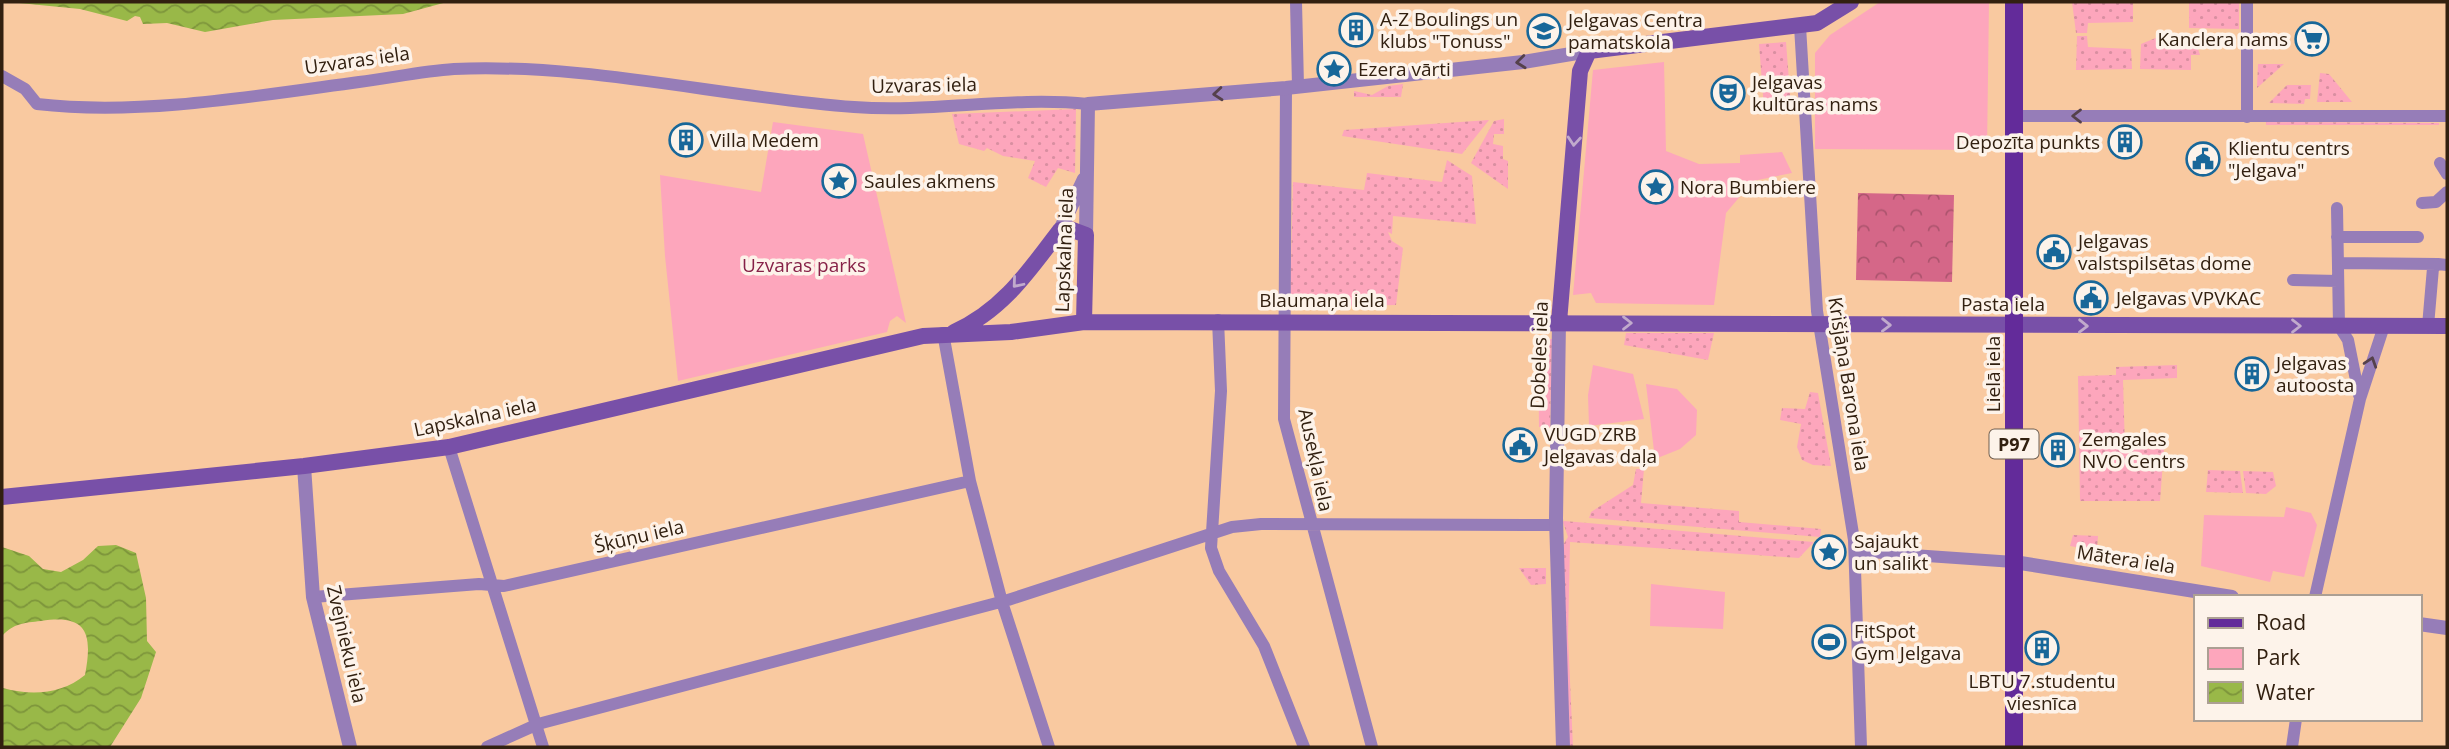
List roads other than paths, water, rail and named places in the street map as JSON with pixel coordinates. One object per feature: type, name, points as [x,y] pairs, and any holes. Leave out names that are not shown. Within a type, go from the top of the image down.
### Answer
[{"type":"main road","name":"Uzvaras iela","points":[[1589,51],[1817,23],[1851,2]]},
{"type":"main road","name":"Lielā iela","points":[[2014,2],[2014,747]]},
{"type":"main road","name":"Dobeles iela","points":[[1559,322],[1580,71],[1589,51]]},
{"type":"main road","points":[[1060,230],[1070,229],[1086,235]]},
{"type":"main road","name":"Lapskalna iela","points":[[2,497],[304,466],[449,447],[946,334],[981,320],[997,307],[1060,230]]},
{"type":"main road","name":"Lapskalna iela","points":[[946,334],[959,336],[1011,332],[1084,321],[1086,235]]},
{"type":"main road","name":"Blaumaņa iela","points":[[1084,321],[1559,322]]},
{"type":"main road","name":"Pasta iela","points":[[1559,322],[2447,326]]},
{"type":"street","name":"Ausekļa iela","points":[[1296,2],[1282,321],[1284,419],[1372,747]]},
{"type":"street","points":[[2246,117],[2248,2]]},
{"type":"street","name":"Krišjāņa Barona iela","points":[[1800,26],[1818,323],[1855,551],[1861,747]]},
{"type":"street","name":"Uzvaras iela","points":[[2,76],[25,89],[37,104],[86,109],[228,99],[421,72],[490,68],[610,75],[862,108],[1088,104],[1292,87],[1523,62],[1589,51]]},
{"type":"street","name":"Lapskalna iela","points":[[1086,235],[1088,104]]},
{"type":"street","points":[[2014,116],[2447,116]]},
{"type":"street","name":"Lapskalna iela","points":[[1060,230],[1087,172]]},
{"type":"street","points":[[2422,203],[2436,202],[2447,192]]},
{"type":"street","points":[[2337,208],[2339,326],[2348,340],[2360,399]]},
{"type":"street","points":[[2337,237],[2418,237]]},
{"type":"street","points":[[2338,263],[2442,264]]},
{"type":"street","points":[[2428,326],[2433,268],[2442,264]]},
{"type":"street","points":[[2293,280],[2338,281]]},
{"type":"street","points":[[1218,320],[1221,391],[1211,548],[1219,571],[1264,646],[1304,747]]},
{"type":"street","name":"Dobeles iela","points":[[1559,322],[1556,525],[1563,747]]},
{"type":"street","points":[[2315,595],[2360,399],[2385,326]]},
{"type":"street","points":[[946,334],[970,481],[1002,602],[1049,747]]},
{"type":"street","points":[[449,447],[538,724],[543,747]]},
{"type":"street","name":"Zvejnieku iela","points":[[304,466],[313,597],[350,747]]},
{"type":"street","name":"Šķūņu iela","points":[[313,597],[493,584],[503,586],[970,481]]},
{"type":"street","points":[[486,747],[538,724],[1002,602],[1241,526],[1556,525]]},
{"type":"street","points":[[1855,551],[2014,562]]},
{"type":"street","name":"Mātera iela","points":[[2014,562],[2220,595]]},
{"type":"street","points":[[2421,624],[2447,628]]},
{"type":"street","points":[[2292,747],[2296,721]]},
{"type":"water","points":[[9,2],[447,2],[403,14],[273,20],[205,32],[167,23],[143,24],[140,17],[135,16],[127,21],[80,9]]},
{"type":"water","points":[[116,545],[136,553],[146,598],[147,641],[156,652],[141,698],[110,747],[2,747],[2,684],[3,688],[25,692],[46,692],[67,686],[85,675],[88,648],[83,630],[68,621],[24,623],[11,628],[2,636],[2,547],[29,556],[43,569],[61,572],[83,560],[98,546]]},
{"type":"place","name":"A-Z Boulings un klubs \"Tonuss\"","points":[[1356,30]]},
{"type":"place","name":"Jelgavas Centra pamatskola","points":[[1544,31]]},
{"type":"place","name":"Kanclera nams","points":[[2312,39]]},
{"type":"place","name":"Ezera vārti","points":[[1334,69]]},
{"type":"place","name":"Jelgavas kultūras nams","points":[[1728,93]]},
{"type":"place","name":"Villa Medem","points":[[686,140]]},
{"type":"place","name":"Depozīta punkts","points":[[2125,142]]},
{"type":"place","name":"Klientu centrs \"Jelgava\"","points":[[2203,159]]},
{"type":"place","name":"Saules akmens","points":[[839,181]]},
{"type":"place","name":"Nora Bumbiere","points":[[1656,187]]},
{"type":"place","name":"Jelgavas valstspilsētas dome","points":[[2054,252]]},
{"type":"place","name":"Jelgavas VPVKAC","points":[[2091,298]]},
{"type":"place","name":"Jelgavas autoosta","points":[[2252,374]]},
{"type":"place","name":"VUGD ZRB Jelgavas daļa","points":[[1520,445]]},
{"type":"place","name":"Zemgales NVO Centrs","points":[[2058,450]]},
{"type":"place","name":"Sajaukt un salikt","points":[[1829,552]]},
{"type":"place","name":"FitSpot Gym Jelgava","points":[[1829,642]]},
{"type":"place","name":"LBTU 7.studentu viesnīca","points":[[2042,648]]},
{"type":"park label","name":"Uzvaras parks","points":[[804,265]]}]
